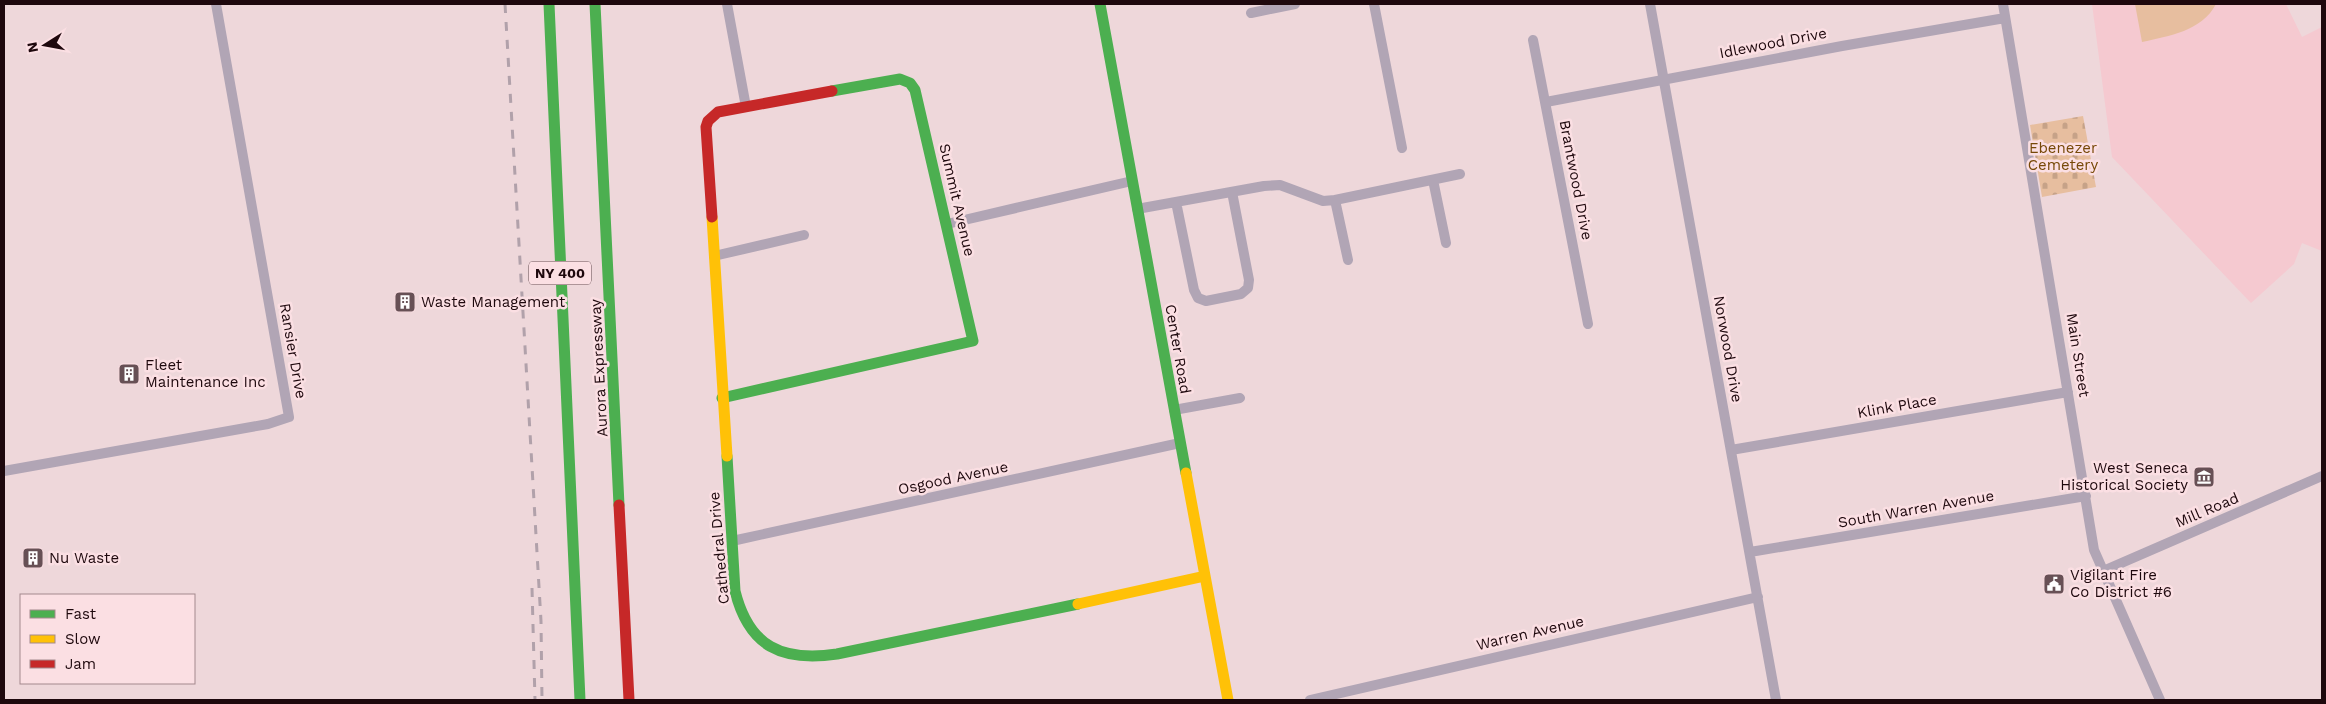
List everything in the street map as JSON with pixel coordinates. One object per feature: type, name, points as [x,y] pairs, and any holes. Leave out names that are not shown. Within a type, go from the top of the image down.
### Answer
[{"type":"main road","name":"NY 400","points":[[549,4],[580,700]]},
{"type":"main road","name":"Aurora Expressway","points":[[595,4],[629,700]]},
{"type":"main road","name":"Center Road","points":[[1100,4],[1228,700]]},
{"type":"main road","name":"Summit Avenue","points":[[722,398],[973,341],[917,93],[912,84],[900,79],[746,107]]},
{"type":"main road","name":"Cathedral Drive","points":[[746,107],[718,112],[708,120],[706,127],[735,591],[742,616],[751,630],[762,641],[786,654],[799,657],[815,657],[924,638],[1205,576]]},
{"type":"street","name":"Ransier Drive","points":[[4,471],[268,424],[289,417],[216,4]]},
{"type":"street","points":[[727,4],[746,107]]},
{"type":"street","points":[[1251,13],[1295,4]]},
{"type":"street","points":[[1374,4],[1402,148]]},
{"type":"street","name":"Norwood Drive","points":[[1650,4],[1776,700]]},
{"type":"street","name":"Main Street","points":[[2003,4],[2094,550],[2160,700]]},
{"type":"street","name":"Idlewood Drive","points":[[1546,102],[1663,79],[2005,18]]},
{"type":"street","name":"Brantwood Drive","points":[[1534,40],[1588,324]]},
{"type":"street","points":[[1138,209],[1264,186],[1280,186],[1323,201],[1335,200],[1460,174]]},
{"type":"street","points":[[1433,180],[1446,243]]},
{"type":"street","points":[[946,224],[1132,181]]},
{"type":"street","points":[[1176,202],[1194,290],[1198,298],[1206,301],[1241,294],[1248,288],[1249,280],[1232,192]]},
{"type":"street","points":[[1335,200],[1348,260]]},
{"type":"street","points":[[714,256],[804,235]]},
{"type":"street","name":"Klink Place","points":[[1731,450],[2068,392]]},
{"type":"street","points":[[1174,410],[1240,398]]},
{"type":"street","name":"Osgood Avenue","points":[[732,541],[1180,443]]},
{"type":"street","name":"Mill Road","points":[[2103,571],[2322,476]]},
{"type":"street","name":"South Warren Avenue","points":[[1750,552],[2086,496]]},
{"type":"street","name":"Warren Avenue","points":[[1310,700],[1758,597]]},
{"type":"shaded area","points":[[2092,4],[2286,4],[2302,37],[2322,27],[2322,251],[2302,243],[2294,264],[2251,303],[2112,157]]},
{"type":"green space","points":[[2135,4],[2216,4],[2210,13],[2194,26],[2184,31],[2142,42]]},
{"type":"green space","name":"Ebenezer Cemetery","points":[[2083,116],[2096,187],[2042,197],[2030,125]]},
{"type":"railway","points":[[505,4],[541,621],[542,700]]},
{"type":"railway","points":[[532,588],[535,700]]},
{"type":"traffic: fast","points":[[549,4],[580,700]]},
{"type":"traffic: fast","points":[[595,4],[619,505]]},
{"type":"traffic: fast","points":[[1100,4],[1186,473]]},
{"type":"traffic: fast","points":[[722,398],[973,341],[915,90],[910,83],[900,79],[832,91]]},
{"type":"traffic: fast","points":[[727,456],[735,591],[749,626],[759,638],[784,652],[817,656],[837,654],[1078,604]]},
{"type":"traffic: slow","points":[[712,217],[727,456]]},
{"type":"traffic: slow","points":[[1186,473],[1228,700]]},
{"type":"traffic: slow","points":[[1078,604],[1205,576]]},
{"type":"traffic: jam","points":[[712,217],[706,127],[708,121],[718,112],[832,91]]},
{"type":"traffic: jam","points":[[619,505],[629,700]]},
{"type":"place","name":"Waste Management","points":[[405,302]]},
{"type":"place","name":"Fleet Maintenance Inc","points":[[129,374]]},
{"type":"place","name":"West Seneca Historical Society","points":[[2204,477]]},
{"type":"place","name":"Nu Waste","points":[[33,558]]},
{"type":"place","name":"Vigilant Fire Co District #6","points":[[2054,584]]}]
